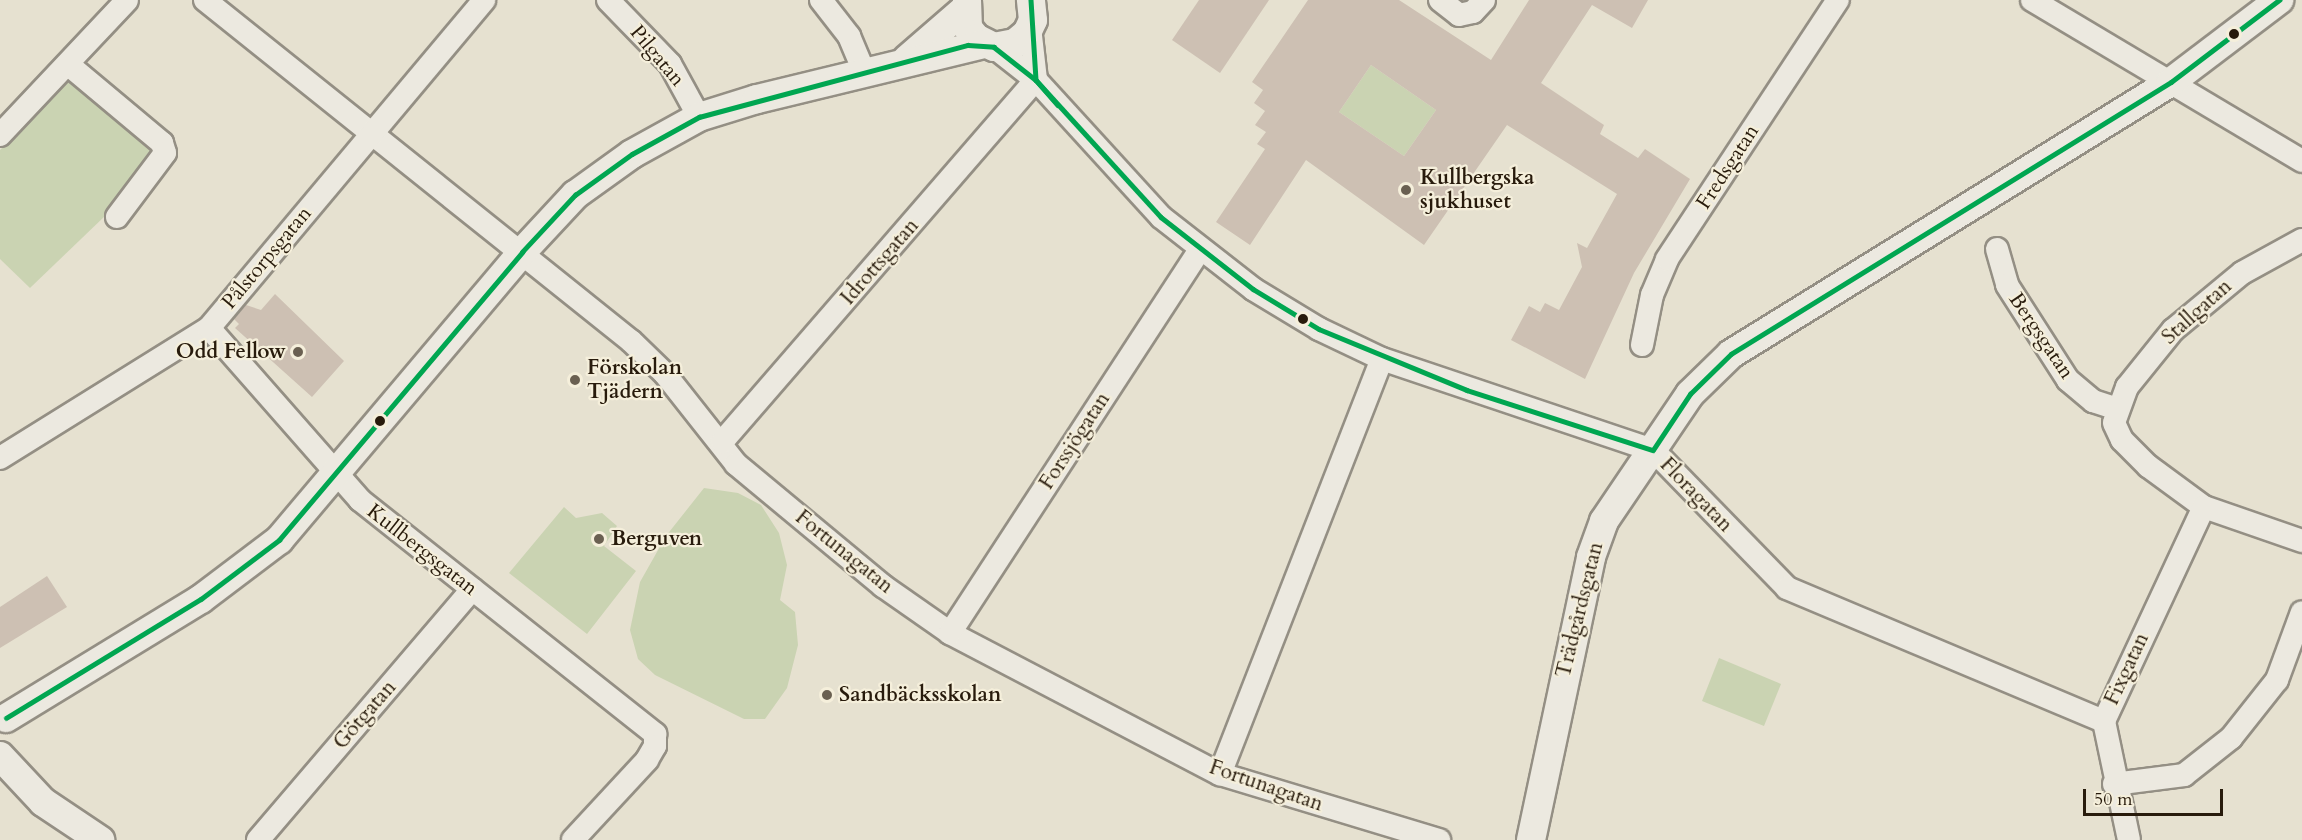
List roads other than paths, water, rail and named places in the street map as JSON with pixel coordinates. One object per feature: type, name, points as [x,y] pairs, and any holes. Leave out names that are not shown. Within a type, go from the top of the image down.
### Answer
[{"type":"street","points":[[0,135],[70,66],[127,0]]},
{"type":"street","name":"Fortunagatan","points":[[205,0],[631,341],[723,442],[736,464],[883,586],[950,633],[1220,774],[1439,840]]},
{"type":"street","name":"Pålstorpsgatan","points":[[0,458],[209,328],[484,0]]},
{"type":"street","name":"Pilgatan","points":[[608,0],[670,64],[699,117]]},
{"type":"street","points":[[820,0],[849,36],[865,74]]},
{"type":"street","points":[[1440,0],[1459,15],[1473,12],[1484,0]]},
{"type":"street","name":"Fredsgatan","points":[[1642,345],[1652,295],[1667,259],[1838,0]]},
{"type":"street","points":[[2032,0],[2302,161]]},
{"type":"street","name":"Trädgårdsgatan","points":[[1531,840],[1587,568],[1604,521],[1690,394],[1731,354],[2171,82],[2280,0]]},
{"type":"street","points":[[901,64],[966,5]]},
{"type":"street","points":[[966,5],[968,28],[989,45]]},
{"type":"street","points":[[0,750],[9,733],[3,715],[254,563],[334,476],[522,252],[575,195],[632,154],[699,117],[901,64],[989,45],[1015,43],[1031,13]]},
{"type":"street","points":[[1031,13],[1036,80]]},
{"type":"street","name":"Floragatan","points":[[989,45],[1036,80],[1135,192],[1200,250],[1319,329],[1382,359],[1653,450],[1786,588],[2103,720]]},
{"type":"street","points":[[70,66],[162,143],[165,153],[117,217]]},
{"type":"street","name":"Idrottsgatan","points":[[723,442],[1036,80]]},
{"type":"street","name":"Stallgatan","points":[[2117,410],[2148,358],[2188,316],[2242,273],[2302,240]]},
{"type":"street","name":"Bergsgatan","points":[[1997,249],[2007,285],[2068,380],[2093,400],[2117,410]]},
{"type":"street","name":"Forssjögatan","points":[[950,633],[1200,250]]},
{"type":"street","name":"Kullbergsgatan","points":[[209,328],[334,476],[472,589],[643,722],[655,734],[655,746],[573,840]]},
{"type":"street","points":[[1220,774],[1382,359]]},
{"type":"street","points":[[2117,410],[2114,423],[2122,440],[2148,466],[2204,507],[2302,541]]},
{"type":"street","name":"Fixgatan","points":[[2129,840],[2114,784],[2103,720],[2204,507]]},
{"type":"street","name":"Götgatan","points":[[258,840],[472,589]]},
{"type":"street","points":[[2114,784],[2184,775],[2231,738],[2277,680],[2302,612]]},
{"type":"street","points":[[0,756],[43,802],[100,840]]},
{"type":"place","name":"Kullbergska sjukhuset","points":[[1406,190]]},
{"type":"place","name":"Odd Fellow","points":[[298,352]]},
{"type":"place","name":"Förskolan Tjädern","points":[[575,380]]},
{"type":"place","name":"Berguven","points":[[599,539]]},
{"type":"place","name":"Sandbäcksskolan","points":[[827,695]]}]
